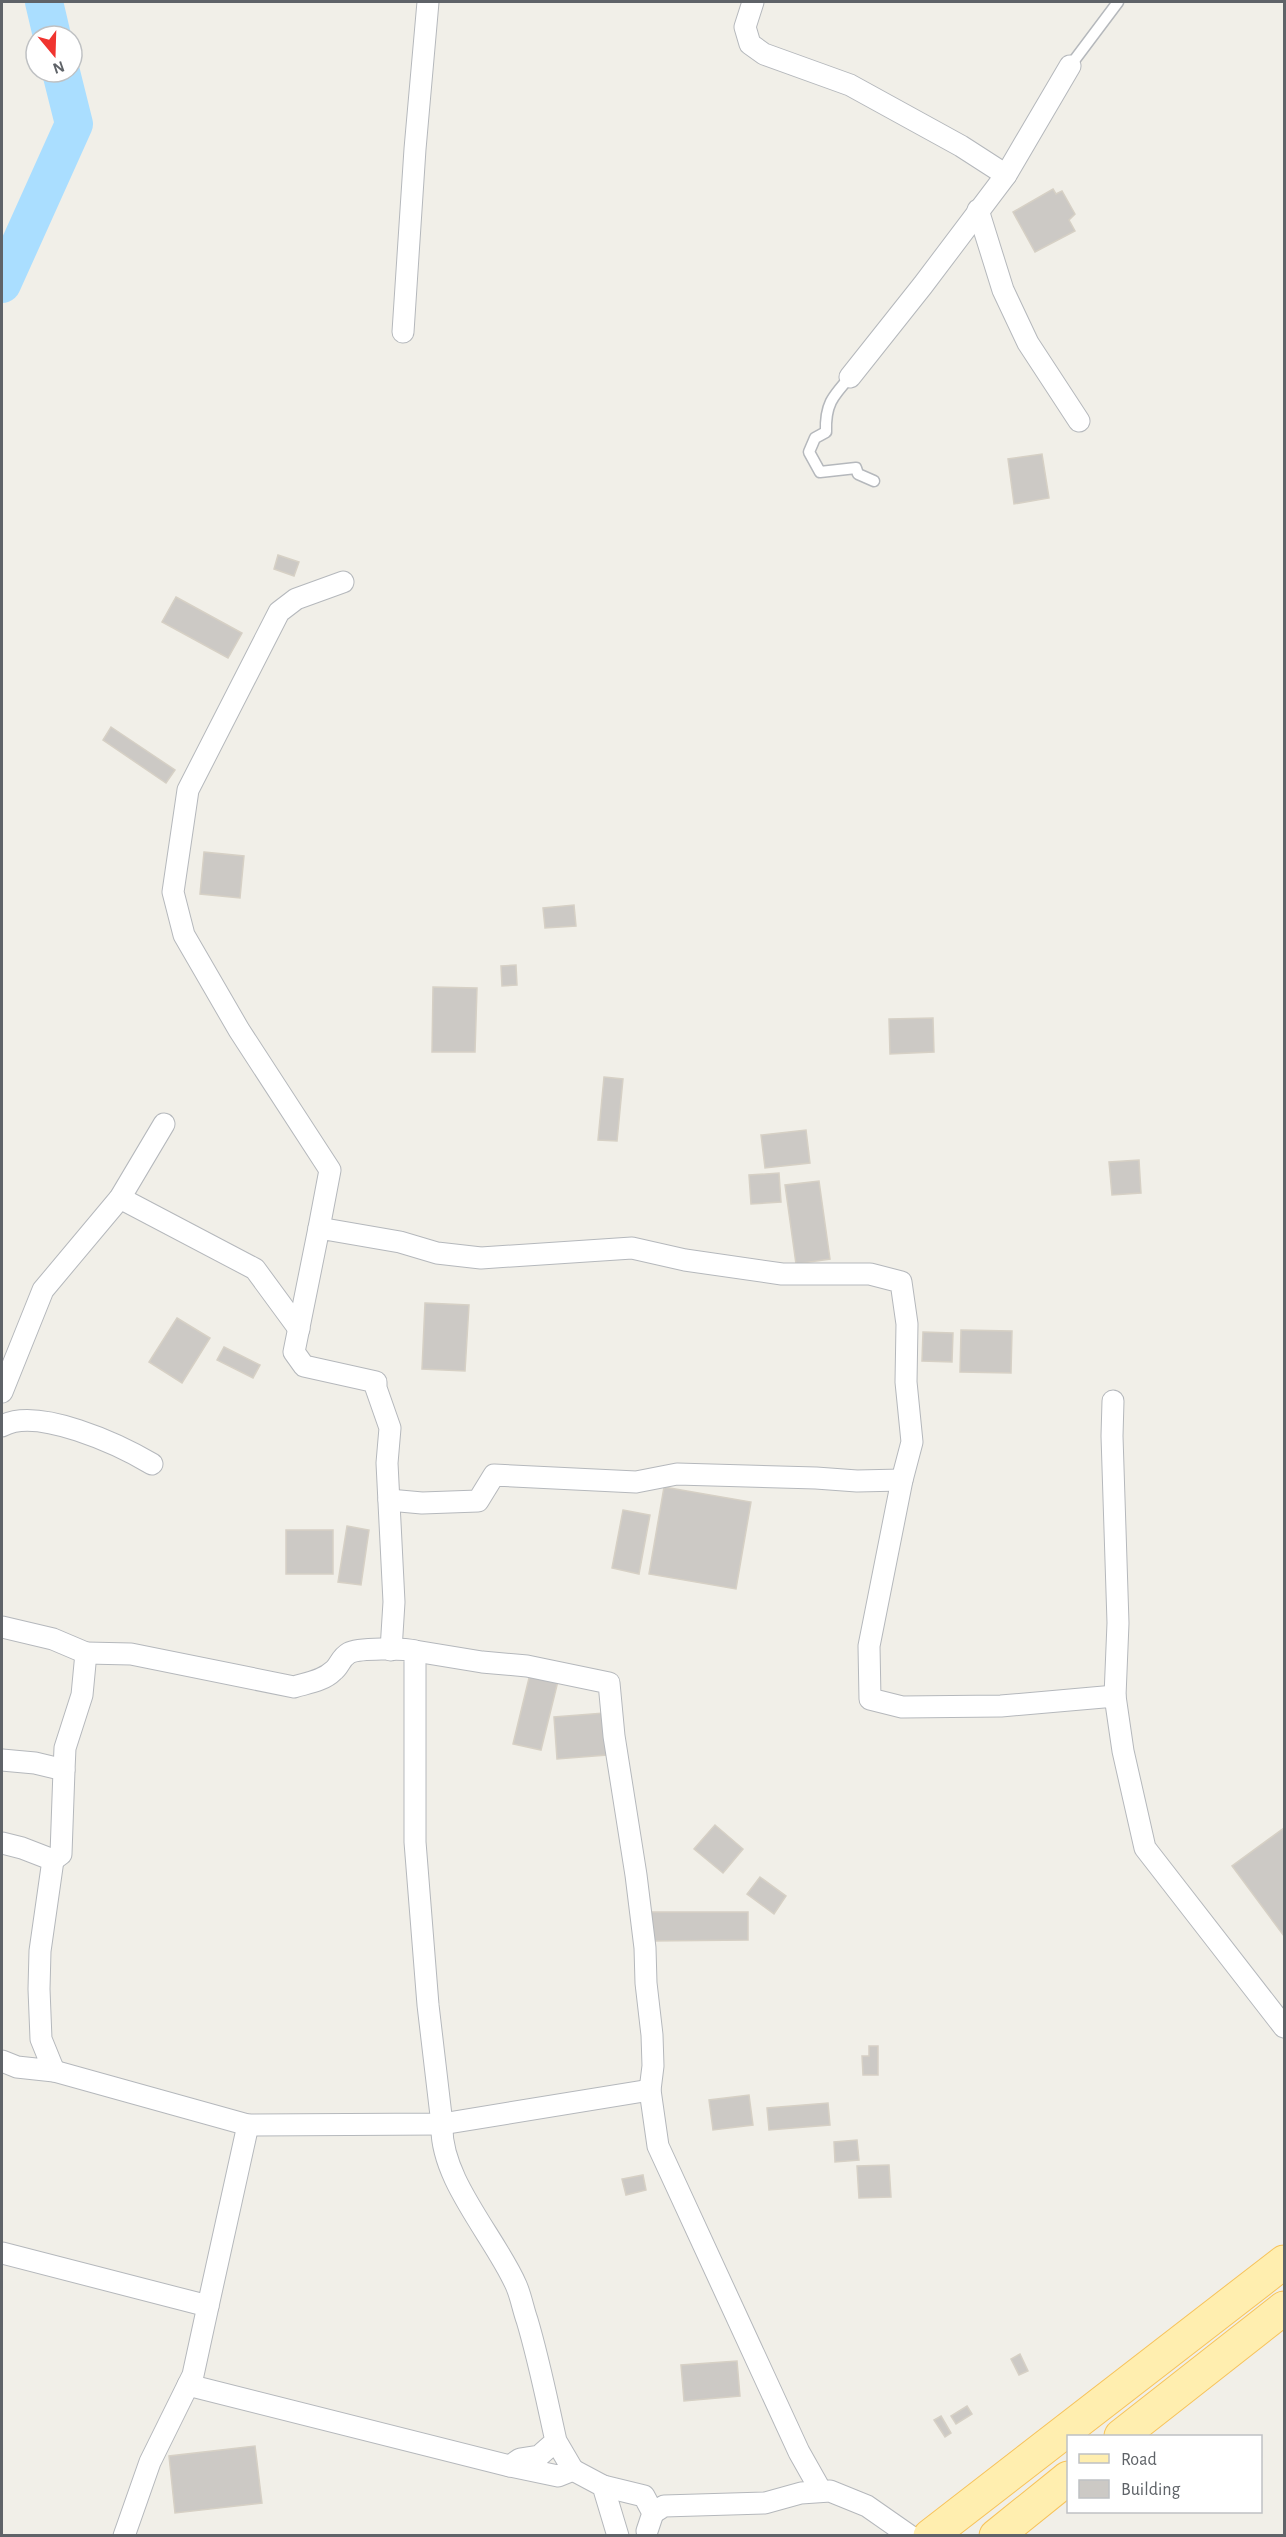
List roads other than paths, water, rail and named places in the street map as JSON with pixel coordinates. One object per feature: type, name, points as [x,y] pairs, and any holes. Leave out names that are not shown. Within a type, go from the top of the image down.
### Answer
[{"type":"main road","points":[[930,2535],[1284,2262]]},
{"type":"main road","points":[[1122,2435],[1284,2308]]},
{"type":"main road","points":[[996,2535],[1067,2479]]},
{"type":"street","points":[[403,332],[415,149],[428,2]]},
{"type":"street","points":[[753,2],[745,27],[750,44],[764,54],[850,85],[961,146],[1006,175]]},
{"type":"street","points":[[850,377],[1006,175],[1070,66]]},
{"type":"street","points":[[978,210],[1003,290],[1028,343],[1079,421]]},
{"type":"street","points":[[343,582],[296,599],[279,612],[188,790],[173,892],[184,935],[239,1030],[330,1170],[294,1352],[304,1366],[376,1382],[390,1428],[387,1463],[394,1602],[391,1650]]},
{"type":"street","points":[[2,1392],[43,1290],[120,1198],[164,1124]]},
{"type":"street","points":[[120,1198],[255,1269],[299,1329]]},
{"type":"street","points":[[320,1228],[400,1242],[437,1253],[481,1258],[632,1248],[685,1260],[782,1274],[870,1274],[901,1282],[907,1324],[906,1382],[912,1442],[902,1480],[869,1646],[870,1699],[902,1707],[1001,1706],[1115,1696]]},
{"type":"street","points":[[1113,1401],[1118,1623],[1115,1696],[1124,1751],[1145,1848],[1284,2027]]},
{"type":"street","points":[[2,1426],[28,1420],[60,1425],[109,1441],[152,1464]]},
{"type":"street","points":[[389,1500],[422,1503],[478,1501],[494,1475],[636,1482],[677,1474],[857,1481],[902,1480]]},
{"type":"street","points":[[2,1627],[53,1639],[86,1653],[131,1654],[175,1665],[294,1687],[317,1681],[334,1671],[341,1659],[350,1652],[405,1648],[482,1662],[527,1666],[609,1683],[614,1736],[645,1948],[646,1983],[652,2035],[653,2066],[650,2090],[658,2146],[799,2452],[821,2491]]},
{"type":"street","points":[[415,1651],[415,1842],[427,1994],[442,2124],[441,2139],[446,2156],[472,2210],[516,2286],[538,2360],[556,2441],[571,2465]]},
{"type":"street","points":[[54,2071],[41,2039],[40,1951],[53,1860],[61,1854],[65,1748],[82,1695],[86,1653]]},
{"type":"street","points":[[2,1760],[35,1763],[64,1770]]},
{"type":"street","points":[[2,1843],[53,1860]]},
{"type":"street","points":[[2,2061],[17,2067],[54,2071],[248,2125],[442,2124],[650,2090]]},
{"type":"street","points":[[124,2535],[150,2462],[193,2375],[248,2125]]},
{"type":"street","points":[[2,2253],[207,2306]]},
{"type":"street","points":[[188,2385],[510,2466],[558,2475],[571,2465]]},
{"type":"street","points":[[538,2456],[556,2441]]},
{"type":"street","points":[[510,2466],[520,2459],[554,2455],[603,2486],[644,2496],[650,2522],[664,2506],[765,2503],[801,2493],[830,2491],[867,2506],[910,2535]]},
{"type":"street","points":[[603,2486],[618,2535]]},
{"type":"lane","points":[[1070,66],[1118,2]]},
{"type":"lane","points":[[850,377],[830,398],[826,432],[814,438],[809,452],[820,472],[856,468],[858,474],[874,481]]},
{"type":"waterway","points":[[44,2],[49,24]]},
{"type":"waterway","points":[[2,284],[74,124],[64,84]]}]
